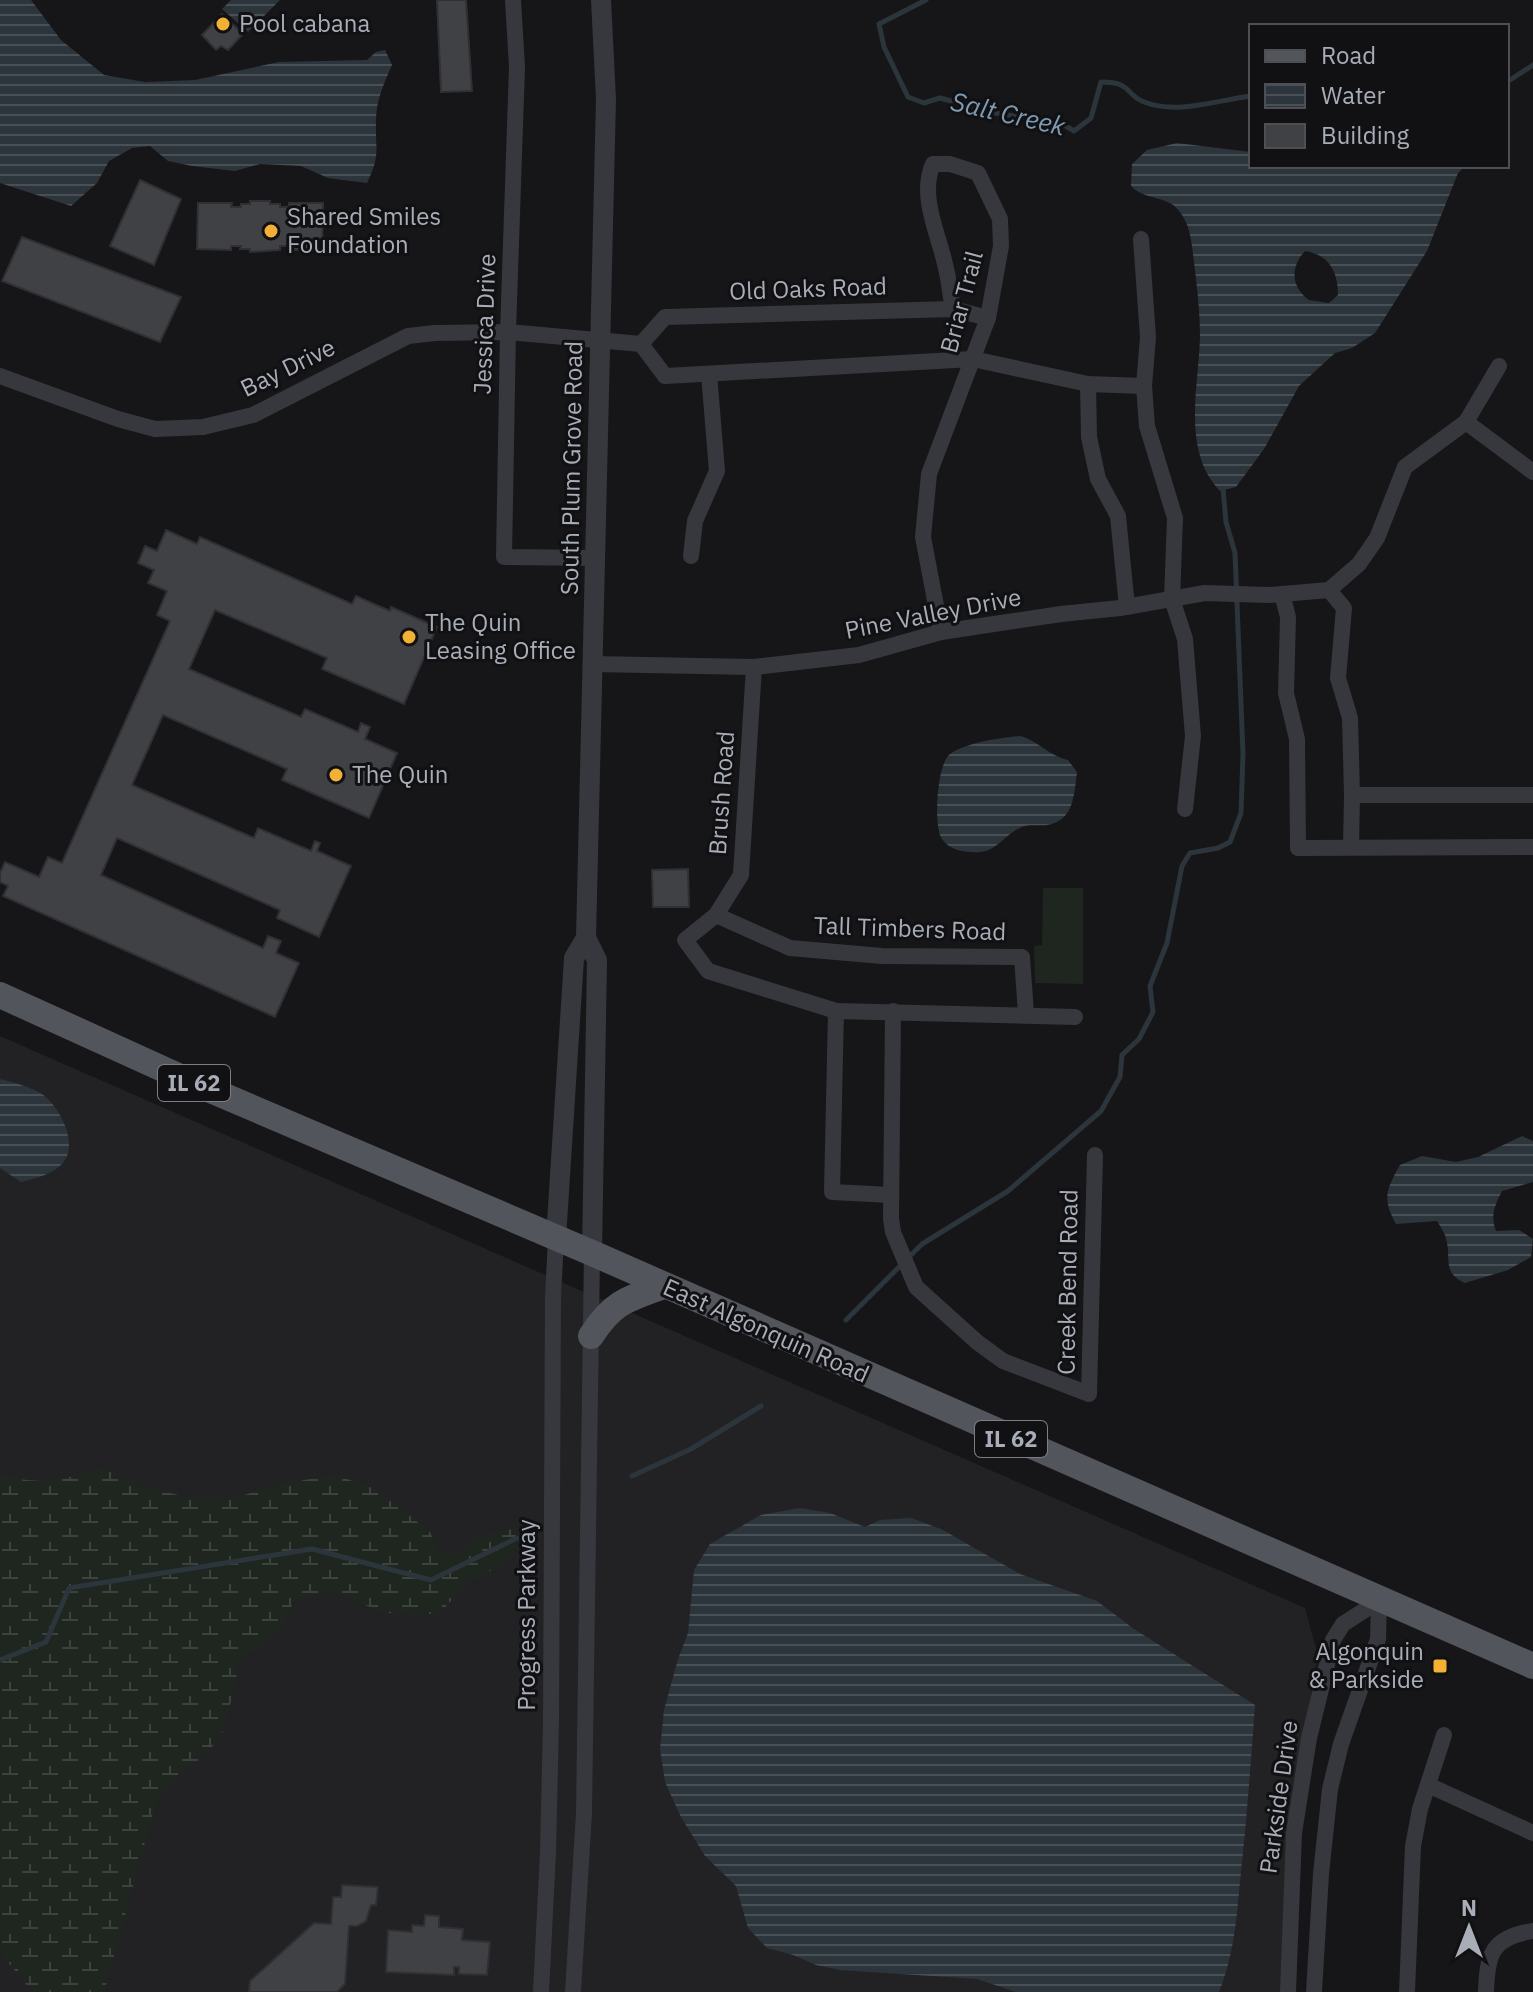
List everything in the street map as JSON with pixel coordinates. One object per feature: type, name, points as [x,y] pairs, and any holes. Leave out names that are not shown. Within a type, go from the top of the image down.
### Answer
[{"type":"main road","name":"East Algonquin Road","points":[[0,995],[228,1098],[592,1253],[1533,1666]]},
{"type":"main road","points":[[591,1336],[622,1301],[664,1286]]},
{"type":"street","name":"Jessica Drive","points":[[513,0],[517,67],[504,557],[597,558]]},
{"type":"street","name":"South Plum Grove Road","points":[[592,1253],[597,960],[586,938],[606,99],[601,0]]},
{"type":"street","name":"Briar Trail","points":[[941,632],[923,537],[929,474],[988,318],[1001,246],[1000,219],[978,173],[950,164],[933,164],[929,173],[930,213],[946,265],[953,309]]},
{"type":"street","points":[[1141,239],[1148,337],[1144,386],[1147,426],[1175,518],[1172,599],[1185,639],[1193,736],[1185,809]]},
{"type":"street","name":"Old Oaks Road","points":[[641,344],[665,317],[953,309],[988,318]]},
{"type":"street","name":"Bay Drive","points":[[0,376],[118,419],[155,429],[203,427],[253,415],[408,336],[508,332],[601,342]]},
{"type":"street","points":[[601,342],[641,344],[665,376],[973,359],[1088,384],[1144,386]]},
{"type":"street","points":[[1351,847],[1350,718],[1338,678],[1344,608],[1329,590],[1359,564],[1377,538],[1405,467],[1466,422],[1499,366]]},
{"type":"street","points":[[691,556],[695,521],[717,471],[709,374]]},
{"type":"street","points":[[1088,384],[1089,437],[1098,479],[1118,516],[1127,607]]},
{"type":"street","points":[[1466,422],[1533,472]]},
{"type":"street","name":"Pine Valley Drive","points":[[591,664],[754,667],[859,655],[941,632],[1127,607],[1205,593],[1276,594],[1329,590]]},
{"type":"street","points":[[1276,594],[1288,617],[1286,693],[1297,739],[1298,848],[1533,847]]},
{"type":"street","name":"Brush Road","points":[[716,915],[741,875],[754,667]]},
{"type":"street","points":[[1352,795],[1533,795]]},
{"type":"street","points":[[716,915],[685,940],[708,971],[836,1011],[1075,1017]]},
{"type":"street","name":"Tall Timbers Road","points":[[716,915],[790,948],[882,956],[1022,957],[1026,1014]]},
{"type":"street","name":"South Plum Grove Road","points":[[556,1238],[574,958],[586,938]]},
{"type":"street","points":[[836,1011],[832,1192],[891,1195]]},
{"type":"street","name":"Creek Bend Road","points":[[893,1011],[893,1232],[916,1287],[1003,1361],[1089,1394],[1095,1155]]},
{"type":"street","name":"Progress Parkway","points":[[541,1992],[551,1736],[556,1238]]},
{"type":"street","points":[[573,1992],[584,1813],[592,1253]]},
{"type":"street","name":"Parkside Drive","points":[[1288,1992],[1294,1833],[1309,1738],[1333,1640],[1343,1624],[1379,1601]]},
{"type":"street","name":"Parkside Drive","points":[[1314,1992],[1330,1789],[1341,1744],[1378,1639],[1379,1601]]},
{"type":"street","points":[[1407,1992],[1413,1846],[1444,1735]]},
{"type":"street","points":[[1428,1785],[1533,1833]]},
{"type":"street","points":[[1486,1992],[1492,1951],[1515,1934],[1533,1931]]},
{"type":"shaded area","points":[[0,1036],[1305,1608],[1318,1656],[1294,1794],[1288,1992],[0,1992]]},
{"type":"green space","points":[[1043,888],[1083,888],[1083,984],[1035,983],[1034,946],[1042,945]]},
{"type":"green space","points":[[103,1468],[142,1487],[188,1497],[237,1497],[286,1483],[336,1475],[372,1488],[401,1509],[430,1532],[440,1555],[461,1552],[479,1536],[513,1529],[517,1538],[516,1549],[500,1565],[468,1584],[438,1614],[384,1613],[334,1592],[294,1601],[279,1633],[239,1661],[221,1738],[156,1802],[104,1992],[32,1992],[0,1952],[0,1474],[40,1481]]},
{"type":"water","points":[[0,0],[31,0],[61,40],[104,75],[145,82],[195,80],[279,62],[367,60],[376,52],[385,50],[392,65],[377,106],[376,158],[367,183],[328,178],[301,166],[260,164],[235,171],[192,166],[168,161],[150,146],[132,148],[109,161],[97,183],[71,206],[0,183]]},
{"type":"water","points":[[231,0],[280,0],[248,32],[222,9]]},
{"type":"water","points":[[1177,143],[1249,152],[1249,168],[1463,168],[1458,173],[1427,251],[1375,333],[1352,348],[1335,353],[1299,386],[1264,449],[1236,487],[1220,491],[1200,457],[1196,437],[1200,327],[1191,238],[1177,208],[1144,195],[1131,186],[1132,164],[1147,150]],"holes":[[[1305,251],[1326,260],[1336,279],[1338,295],[1329,303],[1309,300],[1296,283],[1295,270]]]},
{"type":"water","points":[[1020,736],[1068,760],[1077,772],[1068,813],[1056,823],[1022,827],[986,851],[954,849],[939,832],[939,783],[945,761],[963,747]]},
{"type":"water","points":[[0,1079],[42,1094],[60,1115],[68,1134],[68,1152],[61,1165],[51,1172],[21,1182],[0,1168]]},
{"type":"water","points":[[1522,1136],[1533,1141],[1533,1182],[1502,1191],[1493,1220],[1496,1231],[1519,1230],[1533,1239],[1531,1257],[1508,1270],[1465,1283],[1450,1270],[1448,1246],[1437,1221],[1396,1224],[1387,1201],[1392,1181],[1400,1165],[1422,1156],[1456,1162],[1478,1157]]},
{"type":"water","points":[[800,1508],[830,1513],[865,1527],[880,1520],[911,1518],[941,1529],[1020,1574],[1097,1601],[1134,1629],[1255,1705],[1236,1917],[1229,1962],[1219,1992],[1016,1992],[977,1979],[840,1970],[767,1948],[748,1928],[736,1886],[705,1856],[681,1817],[665,1782],[660,1749],[664,1710],[688,1633],[694,1570],[710,1544],[761,1515]]},
{"type":"building","points":[[437,0],[466,0],[472,91],[441,92]]},
{"type":"building","name":"Pool cabana","points":[[222,14],[243,34],[228,50],[221,46],[216,50],[202,35]]},
{"type":"building","points":[[140,180],[181,199],[154,265],[110,246]]},
{"type":"building","points":[[250,201],[270,201],[270,204],[280,204],[280,207],[289,207],[289,203],[323,203],[322,250],[288,250],[288,246],[280,246],[280,250],[250,252],[250,249],[240,249],[241,246],[231,246],[231,250],[197,249],[198,203],[232,203],[231,207],[241,207],[241,204],[250,204]]},
{"type":"building","points":[[22,237],[181,297],[160,342],[2,281]]},
{"type":"building","name":"The Quin","points":[[166,530],[197,544],[200,537],[352,604],[356,596],[437,627],[404,704],[322,669],[327,658],[215,610],[189,669],[301,717],[305,709],[358,732],[361,723],[370,727],[365,739],[397,753],[369,818],[282,780],[287,769],[163,715],[132,785],[254,838],[258,828],[311,851],[315,841],[320,843],[317,851],[351,866],[319,937],[277,918],[280,910],[117,838],[101,875],[263,948],[268,936],[281,941],[276,953],[299,963],[275,1017],[3,896],[8,886],[0,882],[5,862],[39,877],[48,857],[62,863],[170,621],[157,615],[167,591],[148,583],[154,570],[138,563],[145,546],[157,551]]},
{"type":"building","points":[[688,869],[689,907],[653,907],[652,870]]},
{"type":"building","points":[[342,1885],[378,1887],[376,1905],[371,1905],[366,1921],[349,1926],[345,1984],[337,1992],[249,1992],[250,1981],[314,1923],[331,1924],[333,1897],[341,1897]]},
{"type":"building","points":[[425,1915],[439,1916],[439,1927],[463,1929],[462,1940],[490,1942],[487,1975],[459,1974],[459,1967],[454,1967],[454,1975],[386,1972],[388,1930],[412,1932],[412,1925],[424,1926]]},
{"type":"waterway","name":"Salt Creek","points":[[926,0],[879,24],[884,47],[908,97],[924,103],[940,98],[995,113],[1061,123],[1074,131],[1091,118],[1101,82],[1123,86],[1133,96],[1157,106],[1184,107],[1249,96]]},
{"type":"waterway","name":"Salt Creek","points":[[1509,81],[1533,65]]},
{"type":"waterway","points":[[909,1257],[922,1244],[1008,1191],[1101,1111],[1120,1077],[1122,1055],[1139,1039],[1153,1012],[1150,986],[1167,943],[1182,866],[1190,853],[1218,848],[1230,842],[1241,813],[1243,754],[1235,553],[1226,522],[1223,489]]},
{"type":"waterway","points":[[846,1320],[902,1264]]},
{"type":"waterway","points":[[632,1476],[691,1449],[761,1406]]},
{"type":"waterway","points":[[0,1660],[46,1642],[69,1588],[312,1549],[431,1580],[517,1538]]},
{"type":"place","name":"Pool cabana","points":[[223,24]]},
{"type":"place","name":"Shared Smiles Foundation","points":[[271,231]]},
{"type":"place","name":"The Quin Leasing Office","points":[[409,637]]},
{"type":"place","name":"The Quin","points":[[336,775]]},
{"type":"place","name":"Algonquin & Parkside","points":[[1440,1666]]}]
